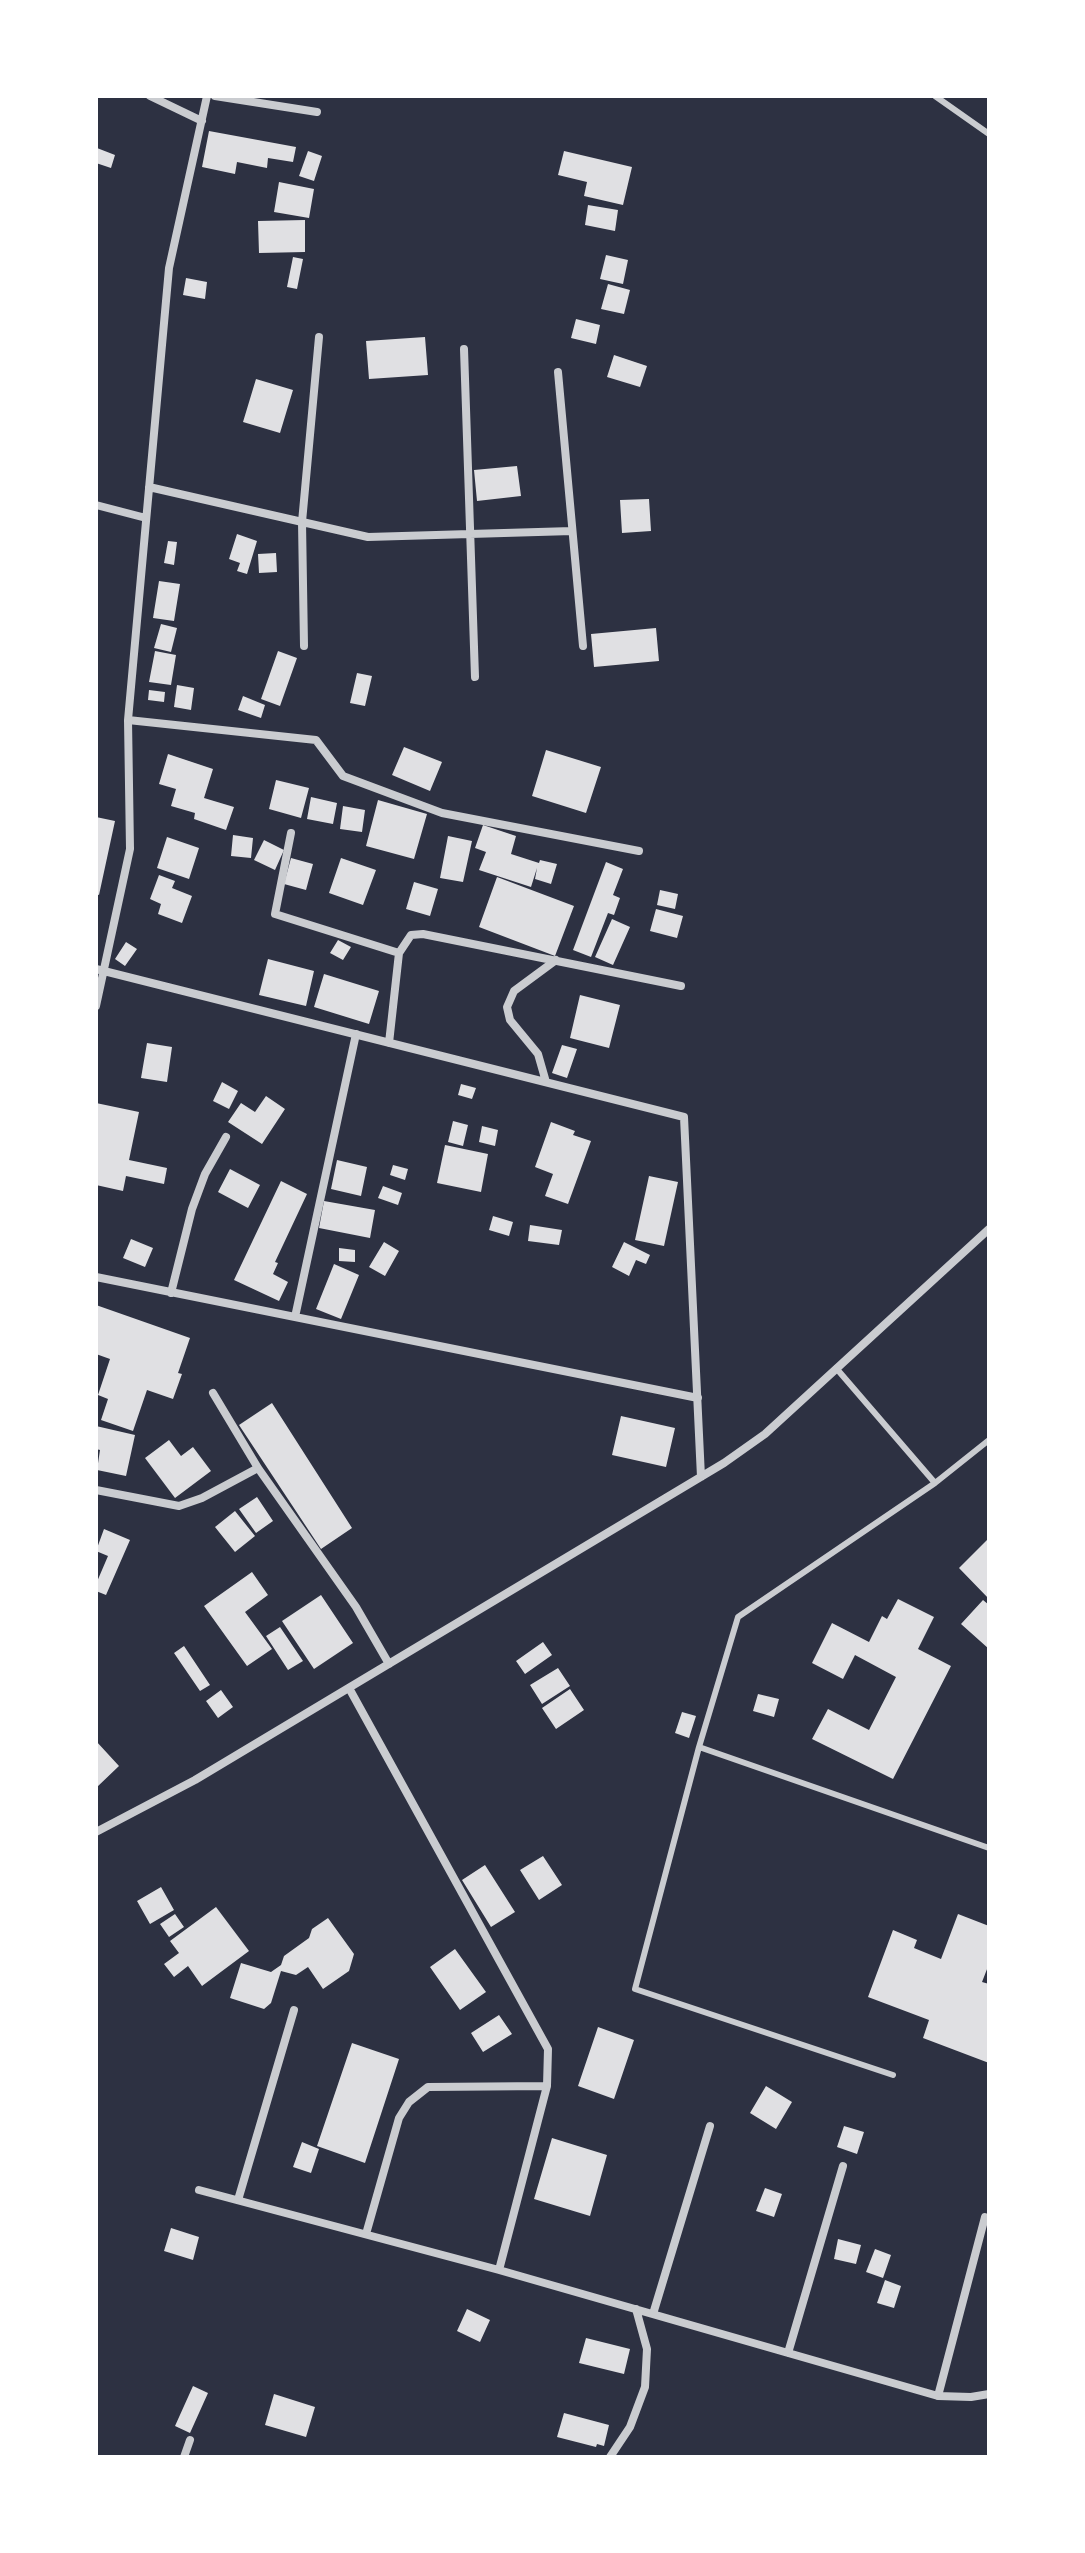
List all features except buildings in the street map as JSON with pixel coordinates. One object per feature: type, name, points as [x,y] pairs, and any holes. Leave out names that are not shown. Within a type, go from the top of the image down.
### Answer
[{"type":"street","points":[[150,96],[202,121]]},
{"type":"street","points":[[96,1006],[100,970],[130,849],[128,720],[169,268],[207,96]]},
{"type":"street","points":[[215,96],[317,112]]},
{"type":"street","points":[[304,646],[302,522],[319,337]]},
{"type":"street","points":[[464,349],[475,677]]},
{"type":"street","points":[[558,372],[583,646]]},
{"type":"street","points":[[149,487],[368,537],[572,531]]},
{"type":"street","points":[[96,505],[146,518]]},
{"type":"street","points":[[128,720],[316,740],[343,776],[442,813],[639,851]]},
{"type":"street","points":[[291,833],[275,914],[399,953]]},
{"type":"street","points":[[389,1043],[399,953],[411,935],[423,934],[681,986]]},
{"type":"street","points":[[546,1082],[538,1054],[510,1020],[507,1007],[514,991],[556,960]]},
{"type":"street","points":[[100,970],[684,1117],[701,1477]]},
{"type":"street","points":[[295,1317],[356,1034]]},
{"type":"street","points":[[171,1293],[192,1209],[205,1174],[226,1137]]},
{"type":"street","points":[[96,1832],[195,1780],[701,1477],[765,1434],[989,1229]]},
{"type":"street","points":[[96,1277],[698,1398]]},
{"type":"street","points":[[213,1393],[258,1468],[356,1607],[389,1664]]},
{"type":"street","points":[[96,1490],[179,1506],[202,1498],[258,1468]]},
{"type":"street","points":[[349,1688],[548,2049],[547,2086],[499,2270]]},
{"type":"street","points":[[238,2200],[294,2010]]},
{"type":"street","points":[[366,2234],[399,2118],[409,2102],[428,2087],[547,2086]]},
{"type":"street","points":[[653,2314],[710,2126]]},
{"type":"street","points":[[788,2353],[843,2166]]},
{"type":"street","points":[[199,2190],[499,2270],[938,2396],[989,2394]]},
{"type":"street","points":[[938,2396],[985,2217]]},
{"type":"street","points":[[610,2457],[630,2427],[645,2387],[647,2349],[636,2309]]},
{"type":"street","points":[[184,2457],[190,2440]]},
{"type":"lane","points":[[935,96],[989,134]]},
{"type":"lane","points":[[836,1368],[935,1483]]},
{"type":"lane","points":[[893,2075],[635,1989],[699,1747],[738,1617],[935,1483],[989,1440]]},
{"type":"lane","points":[[699,1747],[989,1848]]}]
